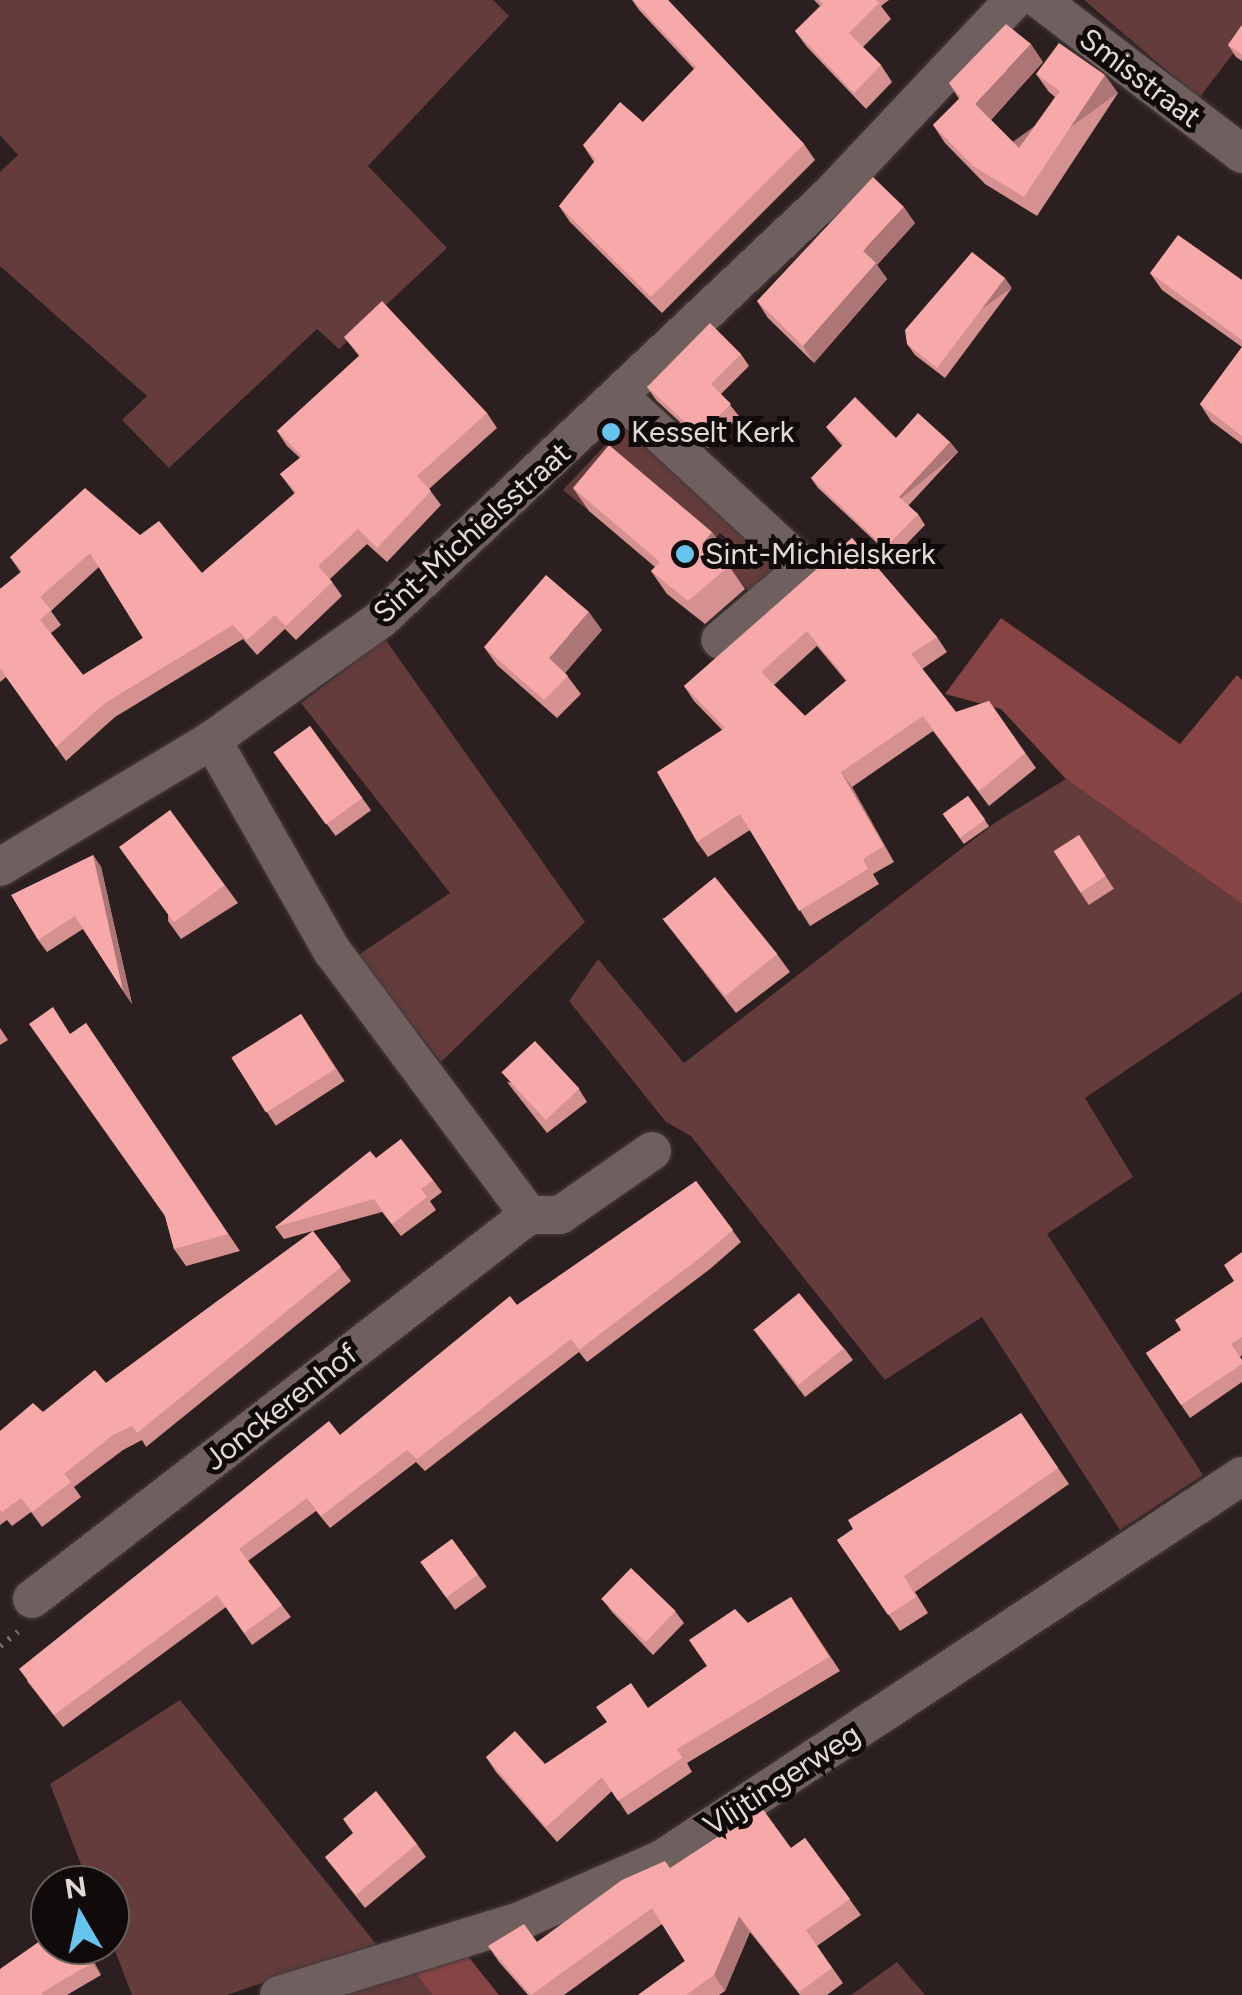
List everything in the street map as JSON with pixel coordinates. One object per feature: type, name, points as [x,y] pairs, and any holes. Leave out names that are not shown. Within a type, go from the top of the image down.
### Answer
[{"type":"street","name":"Sint-Michielsstraat","points":[[0,867],[212,740],[381,620],[621,398],[1014,0]]},
{"type":"street","name":"Smisstraat","points":[[1040,0],[1242,154]]},
{"type":"street","points":[[621,398],[805,568],[720,640]]},
{"type":"street","points":[[212,740],[332,951],[529,1215]]},
{"type":"street","name":"Jonckerenhof","points":[[32,1599],[529,1215],[560,1215],[652,1151]]},
{"type":"street","name":"Vlijtingerweg","points":[[278,1995],[536,1915],[662,1860],[1242,1476]]},
{"type":"shaded area","points":[[0,0],[493,0],[509,16],[368,166],[447,248],[339,349],[317,329],[169,468],[122,420],[147,396],[0,266],[0,172],[18,155],[0,135]]},
{"type":"shaded area","points":[[1084,0],[1242,0],[1242,42],[1199,98]]},
{"type":"shaded area","points":[[629,420],[771,548],[772,570],[752,595],[722,562],[735,546],[720,533],[713,542],[589,511],[563,490]]},
{"type":"shaded area","points":[[1001,618],[1180,744],[1237,675],[1242,680],[1242,904],[1066,779],[1001,709],[945,694]]},
{"type":"shaded area","points":[[385,639],[585,922],[441,1062],[357,956],[450,893],[301,703]]},
{"type":"shaded area","points":[[1066,779],[1242,904],[1242,992],[1085,1098],[1133,1177],[1047,1234],[1203,1475],[1120,1530],[982,1317],[885,1380],[691,1136],[666,1122],[569,1001],[598,959],[684,1063],[996,822]]},
{"type":"shaded area","points":[[180,1700],[376,1944],[227,1995],[132,1995],[120,1965],[130,1965],[130,1865],[81,1865],[50,1784]]},
{"type":"shaded area","points":[[466,1954],[499,1995],[432,1995],[411,1967]]},
{"type":"shaded area","points":[[897,1962],[925,1995],[851,1995]]},
{"type":"shaded area","points":[[411,1967],[432,1995],[344,1995],[339,1988]]},
{"type":"building","points":[[633,0],[668,0],[804,144],[651,297],[559,206],[596,160],[583,145],[620,102],[643,122],[696,67]]},
{"type":"building","points":[[819,0],[879,3],[849,33],[881,65],[854,93],[795,31],[823,4]]},
{"type":"building","points":[[1006,24],[1031,44],[975,104],[1019,148],[1060,91],[1036,74],[1059,43],[1105,75],[1024,197],[973,166],[933,125],[961,97],[949,83]]},
{"type":"building","points":[[1242,25],[1242,54],[1228,45]]},
{"type":"building","points":[[873,177],[904,207],[863,251],[876,263],[803,346],[757,301]]},
{"type":"building","points":[[1178,235],[1242,280],[1242,340],[1150,273]]},
{"type":"building","points":[[972,252],[1005,278],[937,368],[907,344],[905,330]]},
{"type":"building","points":[[382,301],[487,413],[417,476],[431,491],[377,548],[358,529],[318,566],[332,582],[286,626],[275,615],[247,640],[233,625],[105,703],[56,747],[0,668],[0,589],[22,571],[10,557],[85,488],[140,535],[159,521],[202,573],[296,492],[280,474],[302,456],[277,431],[360,355],[344,337]],"holes":[[[90,553],[143,638],[83,675],[40,620],[51,610],[40,597]]]},
{"type":"building","points":[[710,323],[741,354],[711,384],[731,404],[699,435],[647,387]]},
{"type":"building","points":[[1242,347],[1242,436],[1200,404]]},
{"type":"building","points":[[855,397],[896,438],[918,413],[950,442],[899,497],[918,514],[885,548],[811,478],[844,444],[826,427]]},
{"type":"building","name":"Sint-Michielskerk","points":[[609,445],[712,532],[702,544],[729,566],[688,601],[651,571],[660,562],[573,488]]},
{"type":"building","points":[[852,538],[937,637],[911,654],[956,712],[989,701],[1025,753],[979,791],[923,716],[841,772],[884,846],[863,859],[868,869],[799,911],[740,814],[697,842],[657,772],[725,728],[684,686]],"holes":[[[807,631],[847,680],[805,716],[761,672]]]},
{"type":"building","points":[[546,575],[589,612],[549,658],[568,676],[544,700],[484,647]]},
{"type":"building","points":[[310,726],[362,798],[326,824],[274,752]]},
{"type":"building","points":[[968,796],[985,819],[960,838],[943,814]]},
{"type":"building","points":[[170,810],[225,885],[174,922],[119,847]]},
{"type":"building","points":[[1079,835],[1106,876],[1081,892],[1054,851]]},
{"type":"building","points":[[93,855],[123,991],[75,916],[38,940],[11,895]]},
{"type":"building","points":[[715,877],[777,954],[725,996],[663,919]]},
{"type":"building","points":[[53,1007],[70,1034],[86,1023],[228,1234],[174,1249],[165,1216],[29,1024]]},
{"type":"building","points":[[301,1014],[335,1069],[266,1113],[231,1057]]},
{"type":"building","points":[[535,1041],[579,1089],[546,1120],[501,1072]]},
{"type":"building","points":[[401,1139],[433,1180],[421,1189],[427,1197],[392,1224],[374,1199],[275,1227],[370,1151],[376,1158]]},
{"type":"building","points":[[696,1181],[733,1230],[701,1257],[579,1350],[571,1339],[417,1459],[407,1450],[321,1516],[307,1498],[239,1549],[282,1605],[244,1633],[217,1595],[54,1715],[19,1669],[329,1421],[340,1435],[510,1296],[517,1305]]},
{"type":"building","points":[[313,1231],[341,1267],[137,1433],[132,1426],[113,1435],[64,1474],[71,1482],[32,1512],[21,1498],[2,1512],[0,1431],[33,1403],[43,1412],[95,1370],[106,1383]]},
{"type":"building","points":[[1242,1252],[1242,1337],[1231,1344],[1242,1364],[1181,1405],[1146,1353],[1181,1330],[1175,1320],[1234,1281],[1224,1265]]},
{"type":"building","points":[[799,1293],[844,1348],[799,1385],[754,1330]]},
{"type":"building","points":[[1021,1413],[1058,1468],[904,1576],[916,1597],[888,1615],[837,1540],[853,1529],[848,1520]]},
{"type":"building","points":[[452,1539],[478,1575],[446,1598],[420,1562]]},
{"type":"building","points":[[631,1568],[676,1611],[646,1642],[601,1599]]},
{"type":"building","points":[[791,1597],[829,1657],[677,1749],[682,1758],[618,1801],[602,1777],[546,1827],[486,1757],[515,1731],[545,1764],[607,1722],[596,1707],[631,1683],[648,1708],[707,1666],[689,1640],[735,1609],[748,1623]]},
{"type":"building","points":[[376,1791],[417,1844],[356,1895],[325,1857],[353,1833],[343,1819]]},
{"type":"building","points":[[762,1808],[791,1848],[805,1838],[850,1899],[806,1930],[832,1968],[799,1992],[739,1916],[714,1975],[686,1995],[638,1995],[685,1961],[652,1908],[531,1995],[488,1946],[524,1924],[537,1942],[622,1880],[665,1861],[670,1868]]},
{"type":"building","points":[[30,1948],[30,1965],[89,1965],[43,1995],[0,1995],[0,1969]]},
{"type":"place","name":"Kesselt Kerk","points":[[611,432]]},
{"type":"place","name":"Sint-Michielskerk","points":[[685,554]]}]
